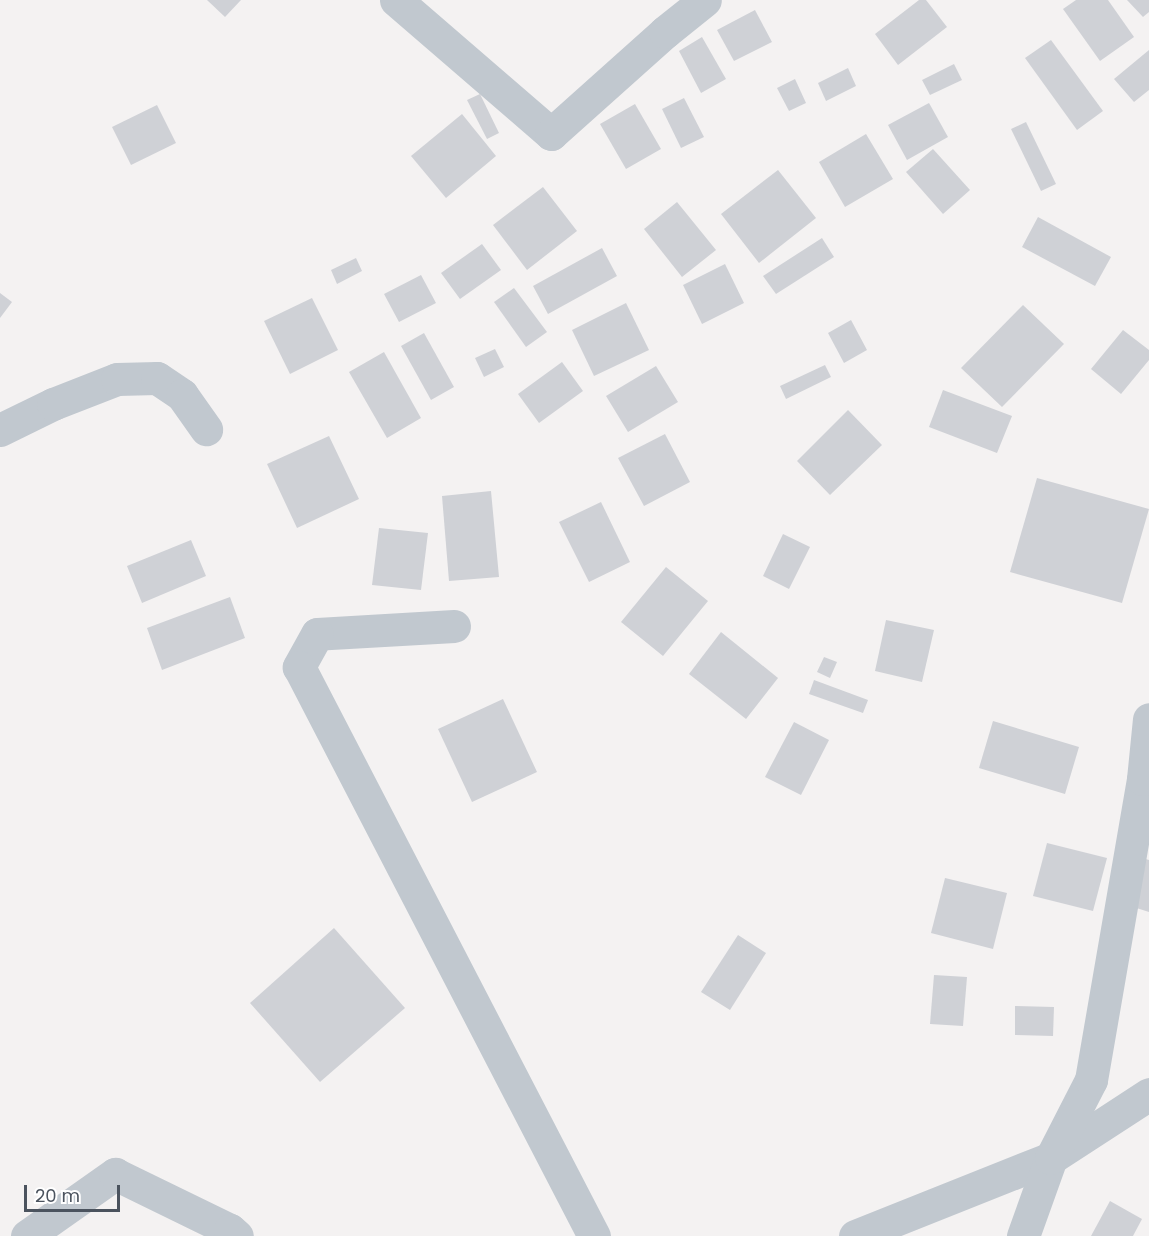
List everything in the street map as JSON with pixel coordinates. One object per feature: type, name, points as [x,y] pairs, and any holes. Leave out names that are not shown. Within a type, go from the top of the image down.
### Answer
[{"type":"street","points":[[396,0],[552,134],[665,32],[705,0]]},
{"type":"street","points":[[0,430],[52,404],[117,379],[157,378],[182,395],[206,429]]},
{"type":"street","points":[[454,626],[317,634],[299,667],[594,1236]]},
{"type":"street","points":[[1023,1236],[1052,1158],[1091,1080],[1143,779],[1149,718]]},
{"type":"street","points":[[855,1236],[1052,1158],[1149,1094]]},
{"type":"street","points":[[27,1236],[115,1174],[230,1230],[237,1236]]},
{"type":"building","points":[[207,0],[241,0],[225,17]]},
{"type":"building","points":[[919,0],[926,0],[947,27],[898,65],[875,34]]},
{"type":"building","points":[[1076,0],[1108,0],[1134,37],[1100,61],[1063,9]]},
{"type":"building","points":[[1127,0],[1149,0],[1149,12],[1143,17]]},
{"type":"building","points":[[755,10],[772,42],[734,61],[717,30]]},
{"type":"building","points":[[702,37],[726,79],[701,93],[679,51]]},
{"type":"building","points":[[1051,40],[1103,111],[1077,130],[1025,58]]},
{"type":"building","points":[[1149,50],[1149,90],[1134,102],[1114,79]]},
{"type":"building","points":[[954,64],[962,80],[930,95],[922,80]]},
{"type":"building","points":[[848,68],[856,86],[826,101],[818,83]]},
{"type":"building","points":[[795,79],[806,103],[789,111],[777,88]]},
{"type":"building","points":[[480,94],[499,133],[487,139],[467,100]]},
{"type":"building","points":[[684,98],[704,137],[681,148],[662,109]]},
{"type":"building","points":[[929,103],[948,137],[907,160],[888,125]]},
{"type":"building","points":[[635,104],[661,149],[626,169],[600,124]]},
{"type":"building","points":[[157,105],[176,143],[131,165],[112,127]]},
{"type":"building","points":[[462,114],[496,156],[446,198],[411,156]]},
{"type":"building","points":[[1026,122],[1056,184],[1041,191],[1011,129]]},
{"type":"building","points":[[866,134],[893,179],[845,207],[819,162]]},
{"type":"building","points":[[933,149],[970,190],[943,214],[906,172]]},
{"type":"building","points":[[778,170],[816,218],[759,263],[721,214]]},
{"type":"building","points":[[543,187],[577,231],[527,270],[493,225]]},
{"type":"building","points":[[677,202],[716,250],[682,277],[644,229]]},
{"type":"building","points":[[1038,217],[1111,257],[1095,286],[1022,247]]},
{"type":"building","points":[[822,238],[834,257],[776,294],[763,276]]},
{"type":"building","points":[[482,244],[501,270],[460,299],[441,273]]},
{"type":"building","points":[[602,248],[617,276],[548,314],[533,286]]},
{"type":"building","points":[[356,258],[362,271],[337,284],[331,270]]},
{"type":"building","points":[[725,264],[744,303],[702,324],[683,285]]},
{"type":"building","points":[[421,275],[436,303],[399,322],[384,294]]},
{"type":"building","points":[[514,288],[547,332],[526,347],[494,302]]},
{"type":"building","points":[[0,293],[12,302],[0,318]]},
{"type":"building","points":[[312,298],[338,350],[290,374],[264,321]]},
{"type":"building","points":[[626,303],[649,350],[594,376],[572,330]]},
{"type":"building","points":[[1023,305],[1064,344],[1002,407],[961,368]]},
{"type":"building","points":[[851,320],[867,350],[844,363],[828,333]]},
{"type":"building","points":[[1123,330],[1149,350],[1149,360],[1121,394],[1091,369]]},
{"type":"building","points":[[424,333],[454,387],[431,400],[401,346]]},
{"type":"building","points":[[495,349],[504,367],[484,377],[475,358]]},
{"type":"building","points":[[384,352],[421,418],[387,438],[349,372]]},
{"type":"building","points":[[562,362],[583,391],[539,423],[518,394]]},
{"type":"building","points":[[825,365],[831,377],[786,399],[780,386]]},
{"type":"building","points":[[656,366],[678,402],[628,432],[606,396]]},
{"type":"building","points":[[943,390],[1012,416],[997,453],[929,427]]},
{"type":"building","points":[[848,410],[882,445],[830,495],[797,461]]},
{"type":"building","points":[[665,434],[690,482],[644,506],[618,458]]},
{"type":"building","points":[[329,436],[359,499],[297,528],[267,464]]},
{"type":"building","points":[[1037,478],[1149,509],[1122,603],[1010,572]]},
{"type":"building","points":[[491,491],[499,577],[449,581],[442,496]]},
{"type":"building","points":[[601,502],[630,562],[589,582],[559,522]]},
{"type":"building","points":[[379,528],[428,533],[421,590],[372,585]]},
{"type":"building","points":[[783,534],[810,547],[789,589],[763,576]]},
{"type":"building","points":[[191,540],[206,576],[142,603],[127,566]]},
{"type":"building","points":[[666,567],[708,601],[663,656],[621,622]]},
{"type":"building","points":[[230,597],[245,638],[162,670],[147,628]]},
{"type":"building","points":[[886,620],[934,630],[922,682],[875,671]]},
{"type":"building","points":[[721,632],[778,678],[746,719],[689,674]]},
{"type":"building","points":[[824,657],[837,662],[830,678],[817,672]]},
{"type":"building","points":[[814,680],[868,700],[863,713],[809,694]]},
{"type":"building","points":[[503,699],[537,772],[472,802],[438,729]]},
{"type":"building","points":[[993,721],[1079,747],[1065,794],[979,768]]},
{"type":"building","points":[[794,722],[829,740],[801,795],[765,777]]},
{"type":"building","points":[[1047,843],[1107,858],[1093,911],[1033,896]]},
{"type":"building","points":[[1139,857],[1149,860],[1149,912],[1124,904]]},
{"type":"building","points":[[945,878],[1007,893],[993,949],[931,933]]},
{"type":"building","points":[[334,928],[405,1008],[320,1082],[250,1003]]},
{"type":"building","points":[[738,935],[766,953],[730,1010],[701,992]]},
{"type":"building","points":[[934,975],[967,977],[963,1026],[930,1024]]},
{"type":"building","points":[[1015,1006],[1054,1007],[1053,1036],[1015,1035]]},
{"type":"building","points":[[1110,1201],[1142,1219],[1133,1236],[1091,1236]]}]
